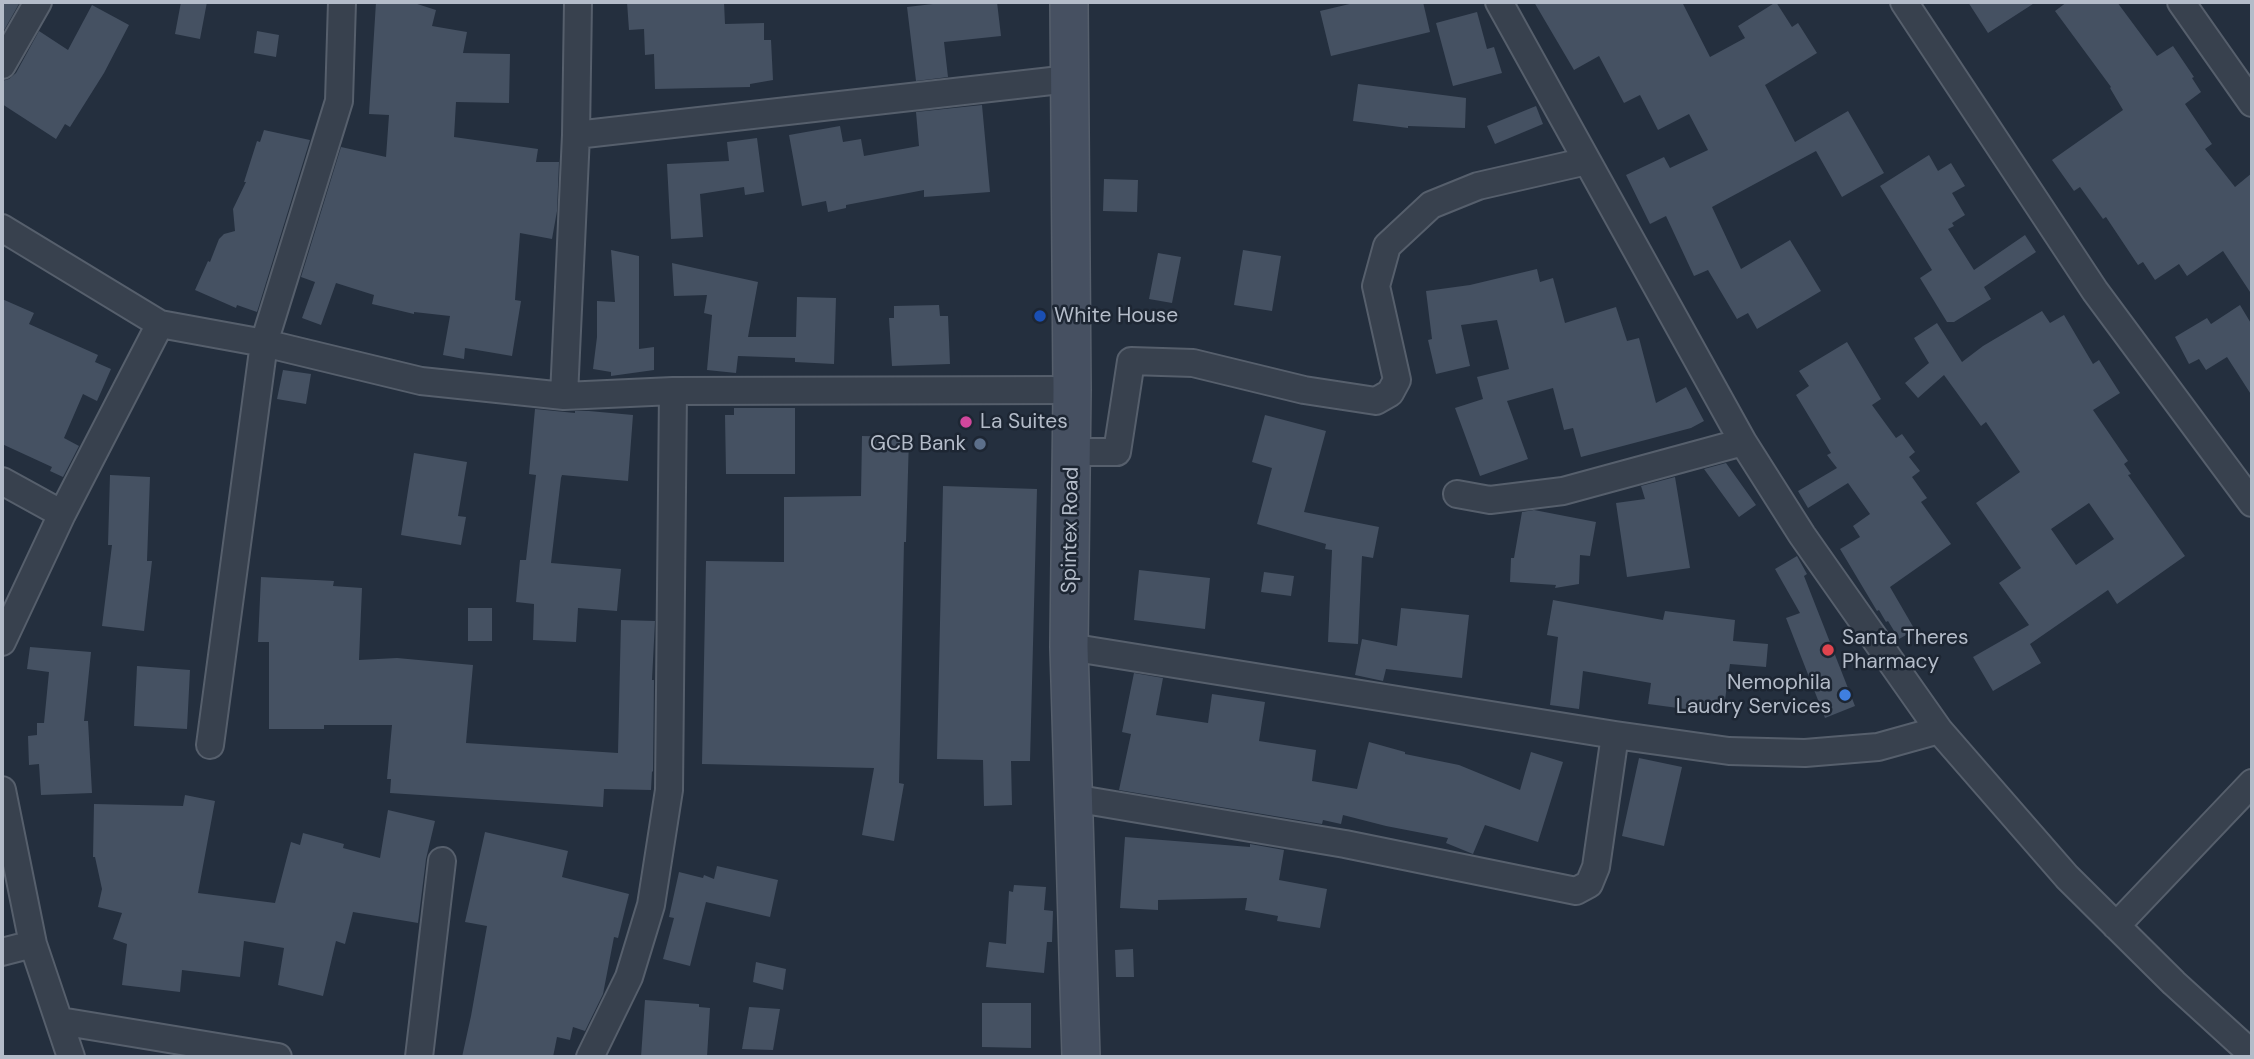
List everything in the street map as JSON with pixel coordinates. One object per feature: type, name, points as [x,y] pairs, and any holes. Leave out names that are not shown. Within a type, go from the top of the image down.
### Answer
[{"type":"main road","name":"Spintex Road","points":[[1069,2],[1072,390],[1069,647],[1081,1057]]},
{"type":"street","points":[[2,65],[38,2]]},
{"type":"street","points":[[210,746],[264,343],[339,101],[342,2]]},
{"type":"street","points":[[564,396],[576,135],[578,2]]},
{"type":"street","points":[[1499,2],[1743,442],[1802,535],[1939,730],[2067,877],[2252,1054]]},
{"type":"street","points":[[1904,2],[2095,290],[2252,503]]},
{"type":"street","points":[[2181,2],[2252,103]]},
{"type":"street","points":[[576,135],[1069,79]]},
{"type":"street","points":[[1072,452],[1117,452],[1131,360],[1194,363],[1304,390],[1376,401],[1390,393],[1397,380],[1376,286],[1387,246],[1431,205],[1478,186],[1587,160]]},
{"type":"street","points":[[2,228],[160,324],[264,343],[421,381],[564,396],[673,391],[1072,390]]},
{"type":"street","points":[[2,642],[62,514],[160,324]]},
{"type":"street","points":[[590,1057],[629,977],[651,905],[669,790],[673,391]]},
{"type":"street","points":[[1457,494],[1490,500],[1563,491],[1743,442]]},
{"type":"street","points":[[2,481],[62,514]]},
{"type":"street","points":[[1069,647],[1729,751],[1805,753],[1878,747],[1939,730]]},
{"type":"street","points":[[1073,798],[1345,844],[1576,891],[1588,884],[1596,867],[1615,735]]},
{"type":"street","points":[[2116,926],[2252,783]]},
{"type":"street","points":[[2,790],[33,944],[71,1057]]},
{"type":"street","points":[[419,1057],[442,862]]},
{"type":"street","points":[[2,952],[33,944]]},
{"type":"street","points":[[60,1021],[278,1057]]},
{"type":"building","points":[[2,2],[20,2],[2,34]]},
{"type":"building","points":[[181,2],[207,2],[200,39],[175,34]]},
{"type":"building","points":[[376,2],[411,2],[436,10],[432,26],[467,32],[463,53],[510,54],[509,103],[456,102],[454,137],[538,149],[536,162],[559,162],[557,211],[552,239],[520,233],[515,300],[521,301],[512,356],[465,348],[464,359],[443,355],[450,316],[414,314],[372,304],[374,295],[336,283],[321,325],[302,318],[315,282],[301,277],[341,147],[386,157],[389,115],[369,114]]},
{"type":"building","points":[[627,2],[724,2],[725,24],[764,23],[764,40],[771,40],[773,80],[750,84],[750,87],[655,89],[654,54],[645,55],[644,29],[629,30]]},
{"type":"building","points":[[950,2],[997,2],[1001,36],[944,42],[948,77],[916,81],[907,7]]},
{"type":"building","points":[[1358,2],[1423,2],[1430,32],[1331,56],[1320,11]]},
{"type":"building","points":[[1534,2],[1682,2],[1710,57],[1745,38],[1738,26],[1776,2],[1792,27],[1798,23],[1817,53],[1765,85],[1795,142],[1848,111],[1884,173],[1842,197],[1816,151],[1712,207],[1741,269],[1790,240],[1821,291],[1757,329],[1748,313],[1737,319],[1708,270],[1694,276],[1666,216],[1650,224],[1626,175],[1664,157],[1670,168],[1708,150],[1689,114],[1658,130],[1640,95],[1624,103],[1599,56],[1574,70]]},
{"type":"building","points":[[1968,2],[2036,2],[1988,33]]},
{"type":"building","points":[[2067,2],[2117,2],[2157,56],[2173,46],[2194,77],[2192,78],[2201,92],[2185,104],[2212,144],[2205,149],[2235,187],[2252,173],[2252,295],[2223,251],[2187,276],[2179,264],[2155,280],[2143,262],[2138,265],[2106,217],[2103,219],[2080,187],[2074,191],[2052,160],[2123,110],[2111,87],[2055,11]]},
{"type":"building","points":[[92,5],[129,25],[104,73],[70,127],[65,124],[56,139],[2,104],[2,81],[16,73],[39,31],[68,50]]},
{"type":"building","points":[[1477,12],[1487,49],[1494,47],[1502,73],[1453,86],[1436,23]]},
{"type":"building","points":[[257,31],[279,35],[276,57],[254,53]]},
{"type":"building","points":[[1358,84],[1466,98],[1465,128],[1408,128],[1353,121]]},
{"type":"building","points":[[982,105],[990,192],[924,197],[924,190],[846,205],[846,208],[828,212],[826,201],[802,206],[789,135],[840,126],[843,142],[861,139],[864,156],[919,146],[916,112]]},
{"type":"building","points":[[1536,106],[1543,124],[1495,144],[1487,126]]},
{"type":"building","points":[[264,130],[310,140],[257,312],[237,305],[236,308],[195,290],[219,239],[224,234],[235,231],[233,209],[246,182],[257,141],[260,142]]},
{"type":"building","points":[[757,138],[764,192],[745,195],[744,187],[700,194],[703,237],[671,239],[667,164],[729,161],[727,142]]},
{"type":"building","points":[[1929,155],[1938,171],[1951,163],[1965,186],[1952,193],[1965,215],[1948,229],[1974,270],[2025,235],[2036,252],[1984,287],[1991,299],[1954,322],[1947,322],[1920,278],[1932,270],[1880,186]]},
{"type":"building","points":[[1104,179],[1138,180],[1137,212],[1103,211]]},
{"type":"building","points":[[611,250],[639,256],[639,349],[654,347],[654,370],[611,376],[611,372],[593,369],[597,337],[597,301],[615,302]]},
{"type":"building","points":[[1243,250],[1281,256],[1272,311],[1234,305]]},
{"type":"building","points":[[1158,253],[1181,257],[1172,303],[1149,299]]},
{"type":"building","points":[[672,263],[758,282],[748,337],[796,337],[797,297],[836,298],[834,364],[795,362],[795,358],[738,356],[736,373],[707,370],[712,315],[704,313],[707,295],[674,296]]},
{"type":"building","points":[[1537,269],[1540,282],[1553,278],[1565,323],[1616,307],[1627,341],[1639,338],[1656,403],[1686,387],[1704,421],[1691,428],[1581,457],[1573,428],[1564,430],[1553,388],[1507,401],[1528,459],[1480,476],[1455,408],[1483,399],[1477,377],[1509,369],[1497,320],[1461,325],[1470,366],[1436,374],[1428,340],[1432,339],[1426,291],[1470,285]]},
{"type":"building","points":[[2,299],[34,313],[29,324],[98,355],[95,362],[111,369],[97,401],[83,394],[64,438],[79,446],[63,477],[50,471],[52,467],[2,444]]},
{"type":"building","points":[[939,305],[940,316],[948,316],[950,364],[892,366],[889,318],[894,318],[894,306]]},
{"type":"building","points":[[2240,305],[2252,325],[2252,396],[2227,357],[2206,370],[2199,359],[2189,364],[2175,337],[2207,318],[2211,324]]},
{"type":"building","points":[[2042,311],[2050,323],[2064,315],[2093,364],[2099,360],[2120,393],[2093,410],[2128,461],[2124,464],[2131,474],[2128,475],[2185,556],[2117,604],[2108,590],[2030,644],[2041,663],[1993,691],[1973,657],[2029,625],[1999,583],[2021,568],[1976,503],[2020,472],[1986,422],[1981,426],[1944,375],[1918,398],[1905,383],[1929,363],[1914,338],[1937,323],[1962,362],[1983,346]],"holes":[[[2089,503],[2114,539],[2076,565],[2051,529]]]},
{"type":"building","points":[[1847,342],[1881,399],[1872,405],[1896,438],[1902,434],[1915,452],[1909,457],[1920,471],[1912,477],[1927,498],[1921,502],[1951,544],[1890,587],[1915,630],[1899,639],[1888,621],[1877,611],[1840,549],[1860,537],[1853,526],[1870,514],[1848,483],[1808,508],[1798,491],[1837,468],[1827,455],[1831,453],[1796,395],[1809,386],[1799,371]]},
{"type":"building","points":[[283,370],[311,374],[306,404],[277,399]]},
{"type":"building","points":[[734,408],[795,408],[795,474],[726,474],[725,415],[734,415]]},
{"type":"building","points":[[535,409],[633,415],[628,481],[562,475],[561,478],[551,563],[621,569],[617,611],[578,608],[576,642],[533,640],[534,604],[516,602],[520,560],[526,560],[536,475],[529,474]]},
{"type":"building","points":[[1265,415],[1326,431],[1304,512],[1379,527],[1373,558],[1362,556],[1358,644],[1328,642],[1332,550],[1325,549],[1326,544],[1257,524],[1272,468],[1252,462]]},
{"type":"building","points":[[862,436],[909,437],[899,783],[904,784],[894,841],[862,835],[874,768],[702,764],[706,561],[784,562],[784,497],[861,496]]},
{"type":"building","points":[[414,453],[467,462],[458,516],[466,517],[461,545],[401,535]]},
{"type":"building","points":[[1726,463],[1756,505],[1739,517],[1704,469]]},
{"type":"building","points":[[110,475],[150,477],[147,561],[152,561],[144,631],[102,626],[112,545],[108,545]]},
{"type":"building","points":[[1675,477],[1690,568],[1627,577],[1616,503],[1645,499],[1641,486]]},
{"type":"building","points":[[943,486],[1037,489],[1030,761],[1011,761],[1012,805],[984,806],[983,760],[937,759]]},
{"type":"building","points":[[1534,510],[1596,522],[1590,556],[1580,555],[1579,584],[1555,588],[1556,585],[1510,582],[1511,558],[1514,558],[1522,512]]},
{"type":"building","points":[[1797,556],[1807,574],[1804,576],[1855,706],[1825,718],[1786,618],[1800,613],[1775,569]]},
{"type":"building","points":[[1139,570],[1210,578],[1205,629],[1134,620]]},
{"type":"building","points":[[1264,572],[1294,576],[1291,596],[1261,592]]},
{"type":"building","points":[[261,577],[334,581],[333,586],[362,588],[359,660],[397,658],[473,665],[466,743],[618,753],[621,620],[655,621],[651,790],[604,789],[603,807],[390,793],[391,779],[387,779],[392,725],[324,725],[324,729],[269,729],[269,642],[258,642]]},
{"type":"building","points":[[1553,600],[1663,620],[1665,611],[1735,620],[1733,641],[1768,644],[1766,667],[1730,664],[1723,714],[1648,704],[1651,683],[1583,671],[1579,709],[1550,705],[1558,637],[1547,635]]},
{"type":"building","points":[[468,608],[492,608],[492,641],[468,641]]},
{"type":"building","points":[[1401,608],[1469,615],[1462,678],[1386,669],[1383,681],[1355,675],[1362,639],[1397,646]]},
{"type":"building","points":[[30,647],[91,652],[84,721],[88,721],[92,793],[41,795],[39,764],[29,765],[28,736],[37,735],[37,723],[44,723],[49,672],[27,669]]},
{"type":"building","points":[[137,666],[190,670],[187,729],[134,726]]},
{"type":"building","points":[[1134,673],[1163,678],[1156,715],[1208,723],[1212,694],[1265,702],[1259,741],[1316,750],[1312,781],[1357,789],[1369,742],[1405,754],[1459,765],[1520,790],[1531,752],[1563,762],[1538,842],[1485,825],[1473,854],[1446,843],[1448,838],[1343,815],[1341,824],[1323,820],[1322,824],[1119,790],[1131,734],[1122,732]]},
{"type":"building","points":[[1639,758],[1682,767],[1664,846],[1622,836]]},
{"type":"building","points":[[185,795],[215,801],[198,893],[275,903],[291,842],[300,845],[303,833],[344,844],[343,848],[380,858],[388,810],[435,821],[426,859],[418,923],[353,912],[345,944],[336,941],[323,996],[278,985],[284,948],[244,941],[240,977],[182,970],[180,992],[122,985],[127,944],[113,939],[122,913],[98,907],[102,889],[93,857],[94,804],[183,806]]},
{"type":"building","points":[[485,832],[568,851],[562,877],[629,894],[618,938],[614,937],[603,994],[585,1031],[573,1027],[570,1040],[557,1037],[553,1057],[462,1057],[487,926],[465,922]]},
{"type":"building","points":[[1125,837],[1250,847],[1250,844],[1284,850],[1279,880],[1327,889],[1320,928],[1277,921],[1278,916],[1245,910],[1247,898],[1158,900],[1158,910],[1120,908]]},
{"type":"building","points":[[717,866],[778,880],[770,917],[706,902],[690,966],[663,959],[674,918],[669,917],[679,872],[714,879]]},
{"type":"building","points":[[1014,885],[1046,887],[1044,910],[1053,911],[1052,942],[1047,942],[1044,973],[986,967],[989,942],[1006,944],[1009,891],[1013,892]]},
{"type":"building","points":[[1133,949],[1134,977],[1116,977],[1115,950]]},
{"type":"building","points":[[756,962],[786,969],[783,990],[753,982]]},
{"type":"building","points":[[645,1000],[699,1004],[699,1007],[710,1008],[707,1057],[641,1057]]},
{"type":"building","points":[[982,1003],[1031,1003],[1031,1048],[982,1047]]},
{"type":"building","points":[[749,1007],[780,1009],[773,1050],[742,1049]]},
{"type":"place","name":"White House","points":[[1040,316]]},
{"type":"place","name":"La Suites","points":[[966,422]]},
{"type":"place","name":"GCB Bank","points":[[980,444]]},
{"type":"place","name":"Santa Theres Pharmacy","points":[[1828,650]]},
{"type":"place","name":"Nemophila Laudry Services","points":[[1845,695]]}]
